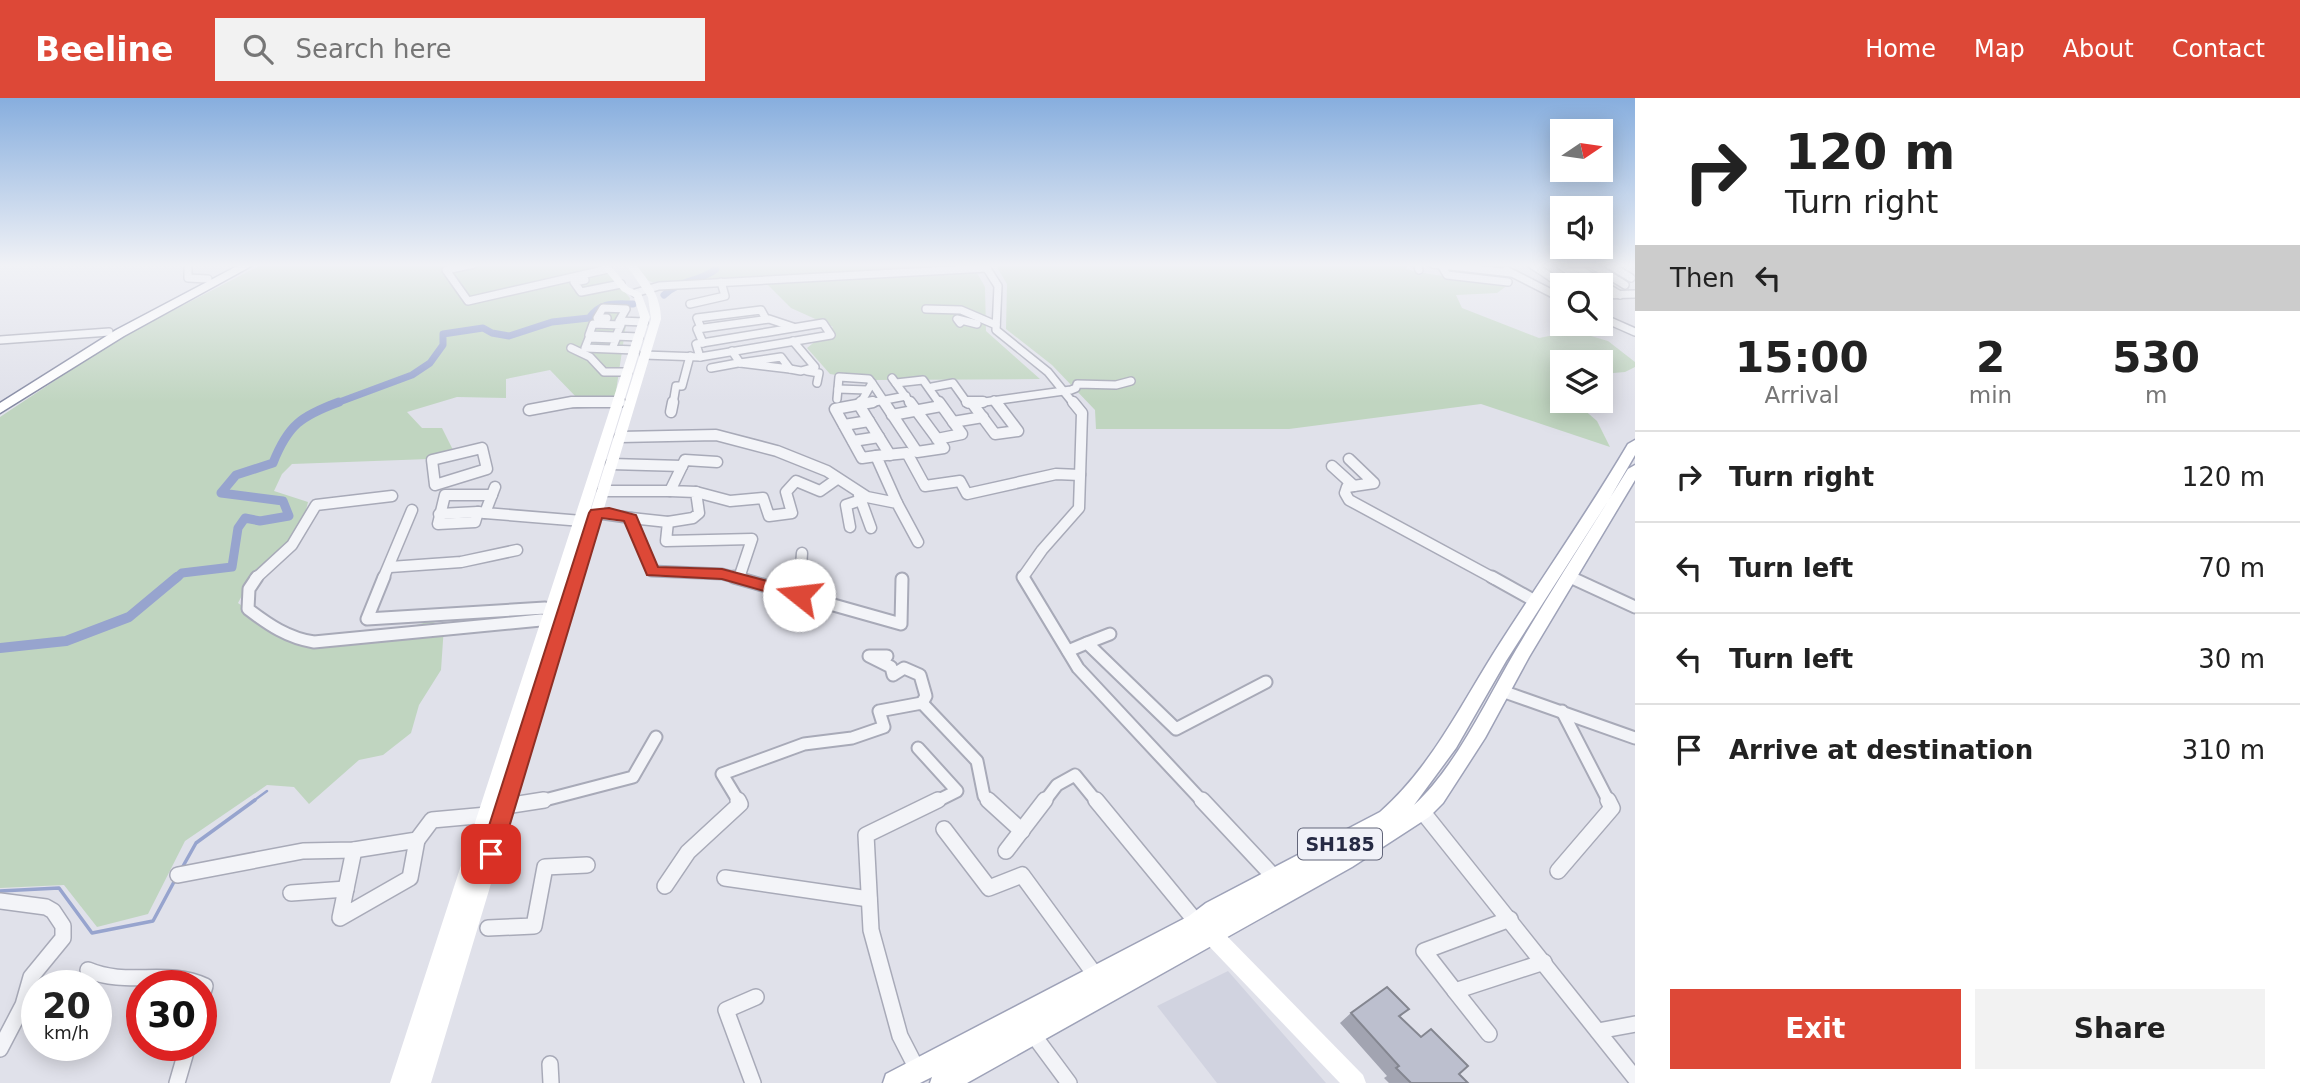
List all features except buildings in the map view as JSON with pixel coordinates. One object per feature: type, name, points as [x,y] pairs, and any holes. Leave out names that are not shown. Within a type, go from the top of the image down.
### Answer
[{"type":"highway","points":[[0,401],[108,332],[150,310]]},
{"type":"highway","points":[[0,409],[120,333],[163,310]]},
{"type":"main road","points":[[589,517],[603,491],[620,436],[645,310]]},
{"type":"main road","points":[[420,1083],[494,809],[551,621],[589,517],[628,372],[639,344],[657,313],[656,310]]},
{"type":"main road","name":"SH185","points":[[1282,885],[1345,860],[1422,811],[1447,782],[1499,682],[1535,601],[1605,497],[1635,444]]},
{"type":"main road","name":"SH185","points":[[942,1083],[1282,885],[1387,818],[1409,800],[1499,682],[1569,577],[1635,469]]},
{"type":"main road","points":[[401,1083],[494,809]]},
{"type":"main road","points":[[1204,928],[1354,1083]]},
{"type":"main road","name":"SH185","points":[[895,1083],[1096,976],[1204,928]]},
{"type":"street","points":[[701,328],[697,318],[761,310],[766,319]]},
{"type":"street","points":[[960,310],[996,328],[1048,372],[1082,413],[1079,508],[1042,550],[1023,577],[1078,668],[1282,885]]},
{"type":"street","points":[[996,328],[997,310]]},
{"type":"street","points":[[730,314],[735,324]]},
{"type":"street","points":[[780,322],[792,314]]},
{"type":"street","points":[[621,319],[639,344]]},
{"type":"street","points":[[701,328],[766,319],[796,327],[805,340]]},
{"type":"street","points":[[957,319],[996,328]]},
{"type":"street","points":[[1613,322],[1635,332]]},
{"type":"street","points":[[616,336],[639,344],[700,357],[831,335],[823,323],[766,332],[696,344],[700,357]]},
{"type":"street","points":[[723,325],[742,350]]},
{"type":"street","points":[[701,328],[698,329],[703,343]]},
{"type":"street","points":[[0,340],[108,332]]},
{"type":"street","points":[[766,332],[774,345]]},
{"type":"street","points":[[793,341],[815,367],[802,371],[798,380]]},
{"type":"street","points":[[612,349],[639,344]]},
{"type":"street","points":[[763,346],[769,362]]},
{"type":"street","points":[[571,348],[590,357],[604,372],[628,372]]},
{"type":"street","points":[[732,351],[739,363]]},
{"type":"street","points":[[763,376],[769,362],[781,356],[803,353]]},
{"type":"street","points":[[671,412],[676,386],[682,386],[690,356]]},
{"type":"street","points":[[781,356],[790,369]]},
{"type":"street","points":[[711,368],[769,362],[790,369],[820,373],[818,379],[869,379],[870,386],[892,415],[912,452],[925,486],[960,481],[967,494],[1056,474],[1080,475]]},
{"type":"street","points":[[837,399],[839,377]]},
{"type":"street","points":[[906,396],[835,409],[862,458],[944,448],[937,439],[906,396],[894,381],[923,380],[962,434],[937,439]]},
{"type":"street","points":[[932,387],[953,383],[968,404],[1063,391],[1076,388],[1077,384],[1113,385],[1131,381]]},
{"type":"street","points":[[838,389],[870,386]]},
{"type":"street","points":[[859,405],[870,386]]},
{"type":"street","points":[[972,403],[995,434],[1023,430],[994,400]]},
{"type":"street","points":[[529,410],[572,402],[620,402]]},
{"type":"street","points":[[859,405],[890,455]]},
{"type":"street","points":[[892,415],[941,406]]},
{"type":"street","points":[[953,422],[983,417]]},
{"type":"street","points":[[844,425],[869,421]]},
{"type":"street","points":[[620,436],[716,435],[777,451],[827,471],[860,496],[897,503]]},
{"type":"street","points":[[853,441],[879,437]]},
{"type":"street","points":[[482,448],[487,469],[460,477],[435,485],[432,460],[482,448]]},
{"type":"street","points":[[659,465],[663,455]]},
{"type":"street","points":[[876,456],[918,542]]},
{"type":"street","points":[[1349,459],[1374,483],[1347,487],[1345,493],[1349,500],[1535,601]]},
{"type":"street","points":[[670,491],[685,460],[717,462]]},
{"type":"street","points":[[611,464],[682,466]]},
{"type":"street","points":[[1332,466],[1354,486]]},
{"type":"street","points":[[452,494],[462,487],[460,477]]},
{"type":"street","points":[[797,525],[786,492],[796,481],[820,491],[837,479]]},
{"type":"street","points":[[481,512],[494,491],[445,495],[439,514],[481,512],[589,517],[609,513],[668,522],[693,517],[699,513],[696,492]]},
{"type":"street","points":[[603,491],[696,492],[730,501],[786,495]]},
{"type":"street","points":[[393,496],[318,500],[307,524],[282,557],[258,574],[246,594],[248,608],[279,632],[296,640],[314,642],[458,626],[551,621],[545,608],[367,619],[412,510]]},
{"type":"street","points":[[850,527],[846,505],[860,496]]},
{"type":"street","points":[[860,496],[871,528]]},
{"type":"street","points":[[763,498],[769,516],[792,513]]},
{"type":"street","points":[[631,518],[652,572],[722,574],[901,624],[902,579]]},
{"type":"street","points":[[668,522],[666,541],[752,538],[739,578]]},
{"type":"street","points":[[390,567],[461,562],[517,550]]},
{"type":"street","points":[[799,595],[802,553]]},
{"type":"street","points":[[1569,577],[1635,607]]},
{"type":"street","points":[[1068,651],[1110,634]]},
{"type":"street","points":[[1087,643],[1176,729],[1266,682]]},
{"type":"street","points":[[665,886],[668,877],[689,853],[740,804],[722,774],[804,744],[852,738],[884,727],[879,711],[922,703],[926,696],[920,675],[904,668],[893,675],[891,667],[869,656],[887,656]]},
{"type":"street","points":[[1499,682],[1562,711],[1635,738]]},
{"type":"street","points":[[922,703],[976,761],[984,796],[1022,831]]},
{"type":"street","points":[[1558,872],[1612,808],[1562,711]]},
{"type":"street","points":[[354,850],[340,918],[410,878],[417,840],[432,820],[524,805],[633,777],[656,737]]},
{"type":"street","points":[[918,748],[957,792],[866,835],[871,930],[900,1036],[918,1071]]},
{"type":"street","points":[[1006,851],[1057,785],[1075,775],[1204,928]]},
{"type":"street","points":[[1422,811],[1635,1078]]},
{"type":"street","points":[[944,829],[989,888],[1022,875],[1096,976]]},
{"type":"street","points":[[178,875],[303,851],[354,850],[417,840]]},
{"type":"street","points":[[488,928],[534,926],[545,867],[587,865]]},
{"type":"street","points":[[725,878],[869,899]]},
{"type":"street","points":[[290,893],[346,889]]},
{"type":"street","points":[[0,901],[47,907],[63,926],[57,948],[31,977],[23,1005],[0,1049]]},
{"type":"street","points":[[1489,1034],[1424,951],[1510,919]]},
{"type":"street","points":[[1455,990],[1544,962]]},
{"type":"street","points":[[753,1083],[726,1010],[756,997]]},
{"type":"street","points":[[1598,1031],[1635,1024]]},
{"type":"street","points":[[1032,1033],[1069,1083]]},
{"type":"street","points":[[177,1083],[183,1061]]},
{"type":"street","points":[[550,1064],[551,1083]]},
{"type":"shaded area","points":[[1228,971],[1326,1083],[1217,1083],[1157,1006]]},
{"type":"green space","points":[[174,310],[628,310],[615,398],[578,399],[550,370],[506,379],[506,398],[457,397],[407,412],[422,428],[442,428],[453,450],[429,459],[292,464],[282,474],[274,491],[308,502],[297,546],[255,571],[238,603],[294,642],[360,642],[430,621],[444,626],[441,670],[419,705],[411,733],[383,755],[359,760],[309,804],[294,787],[267,785],[185,841],[148,914],[97,927],[64,885],[0,888],[0,417],[116,340]]},
{"type":"green space","points":[[795,310],[986,310],[986,331],[1040,379],[867,380],[830,374],[807,348],[833,327]]},
{"type":"green space","points":[[1006,310],[1467,310],[1539,338],[1591,336],[1608,341],[1635,362],[1635,367],[1625,372],[1613,373],[1613,350],[1550,350],[1550,413],[1588,413],[1597,421],[1610,447],[1481,404],[1289,429],[1096,429],[1095,410],[1052,365],[1006,329]]},
{"type":"waterway","points":[[336,403],[412,375],[430,363],[443,345],[443,334],[483,328],[492,333],[509,336],[552,322],[589,318],[597,310]]},
{"type":"waterway","points":[[175,579],[182,573],[232,567],[238,528],[245,518],[260,521],[289,516],[283,501],[221,493],[236,475],[273,463],[284,439],[297,424],[305,417],[336,403]]},
{"type":"waterway","points":[[0,648],[66,641],[129,617],[177,577]]},
{"type":"waterway","points":[[252,802],[267,791]]},
{"type":"waterway","points":[[182,868],[196,843],[255,800]]},
{"type":"waterway","points":[[0,891],[59,888],[92,933],[153,921],[175,880]]},
{"type":"route","points":[[491,854],[596,513],[631,518],[652,572],[722,574],[799,595]]}]
